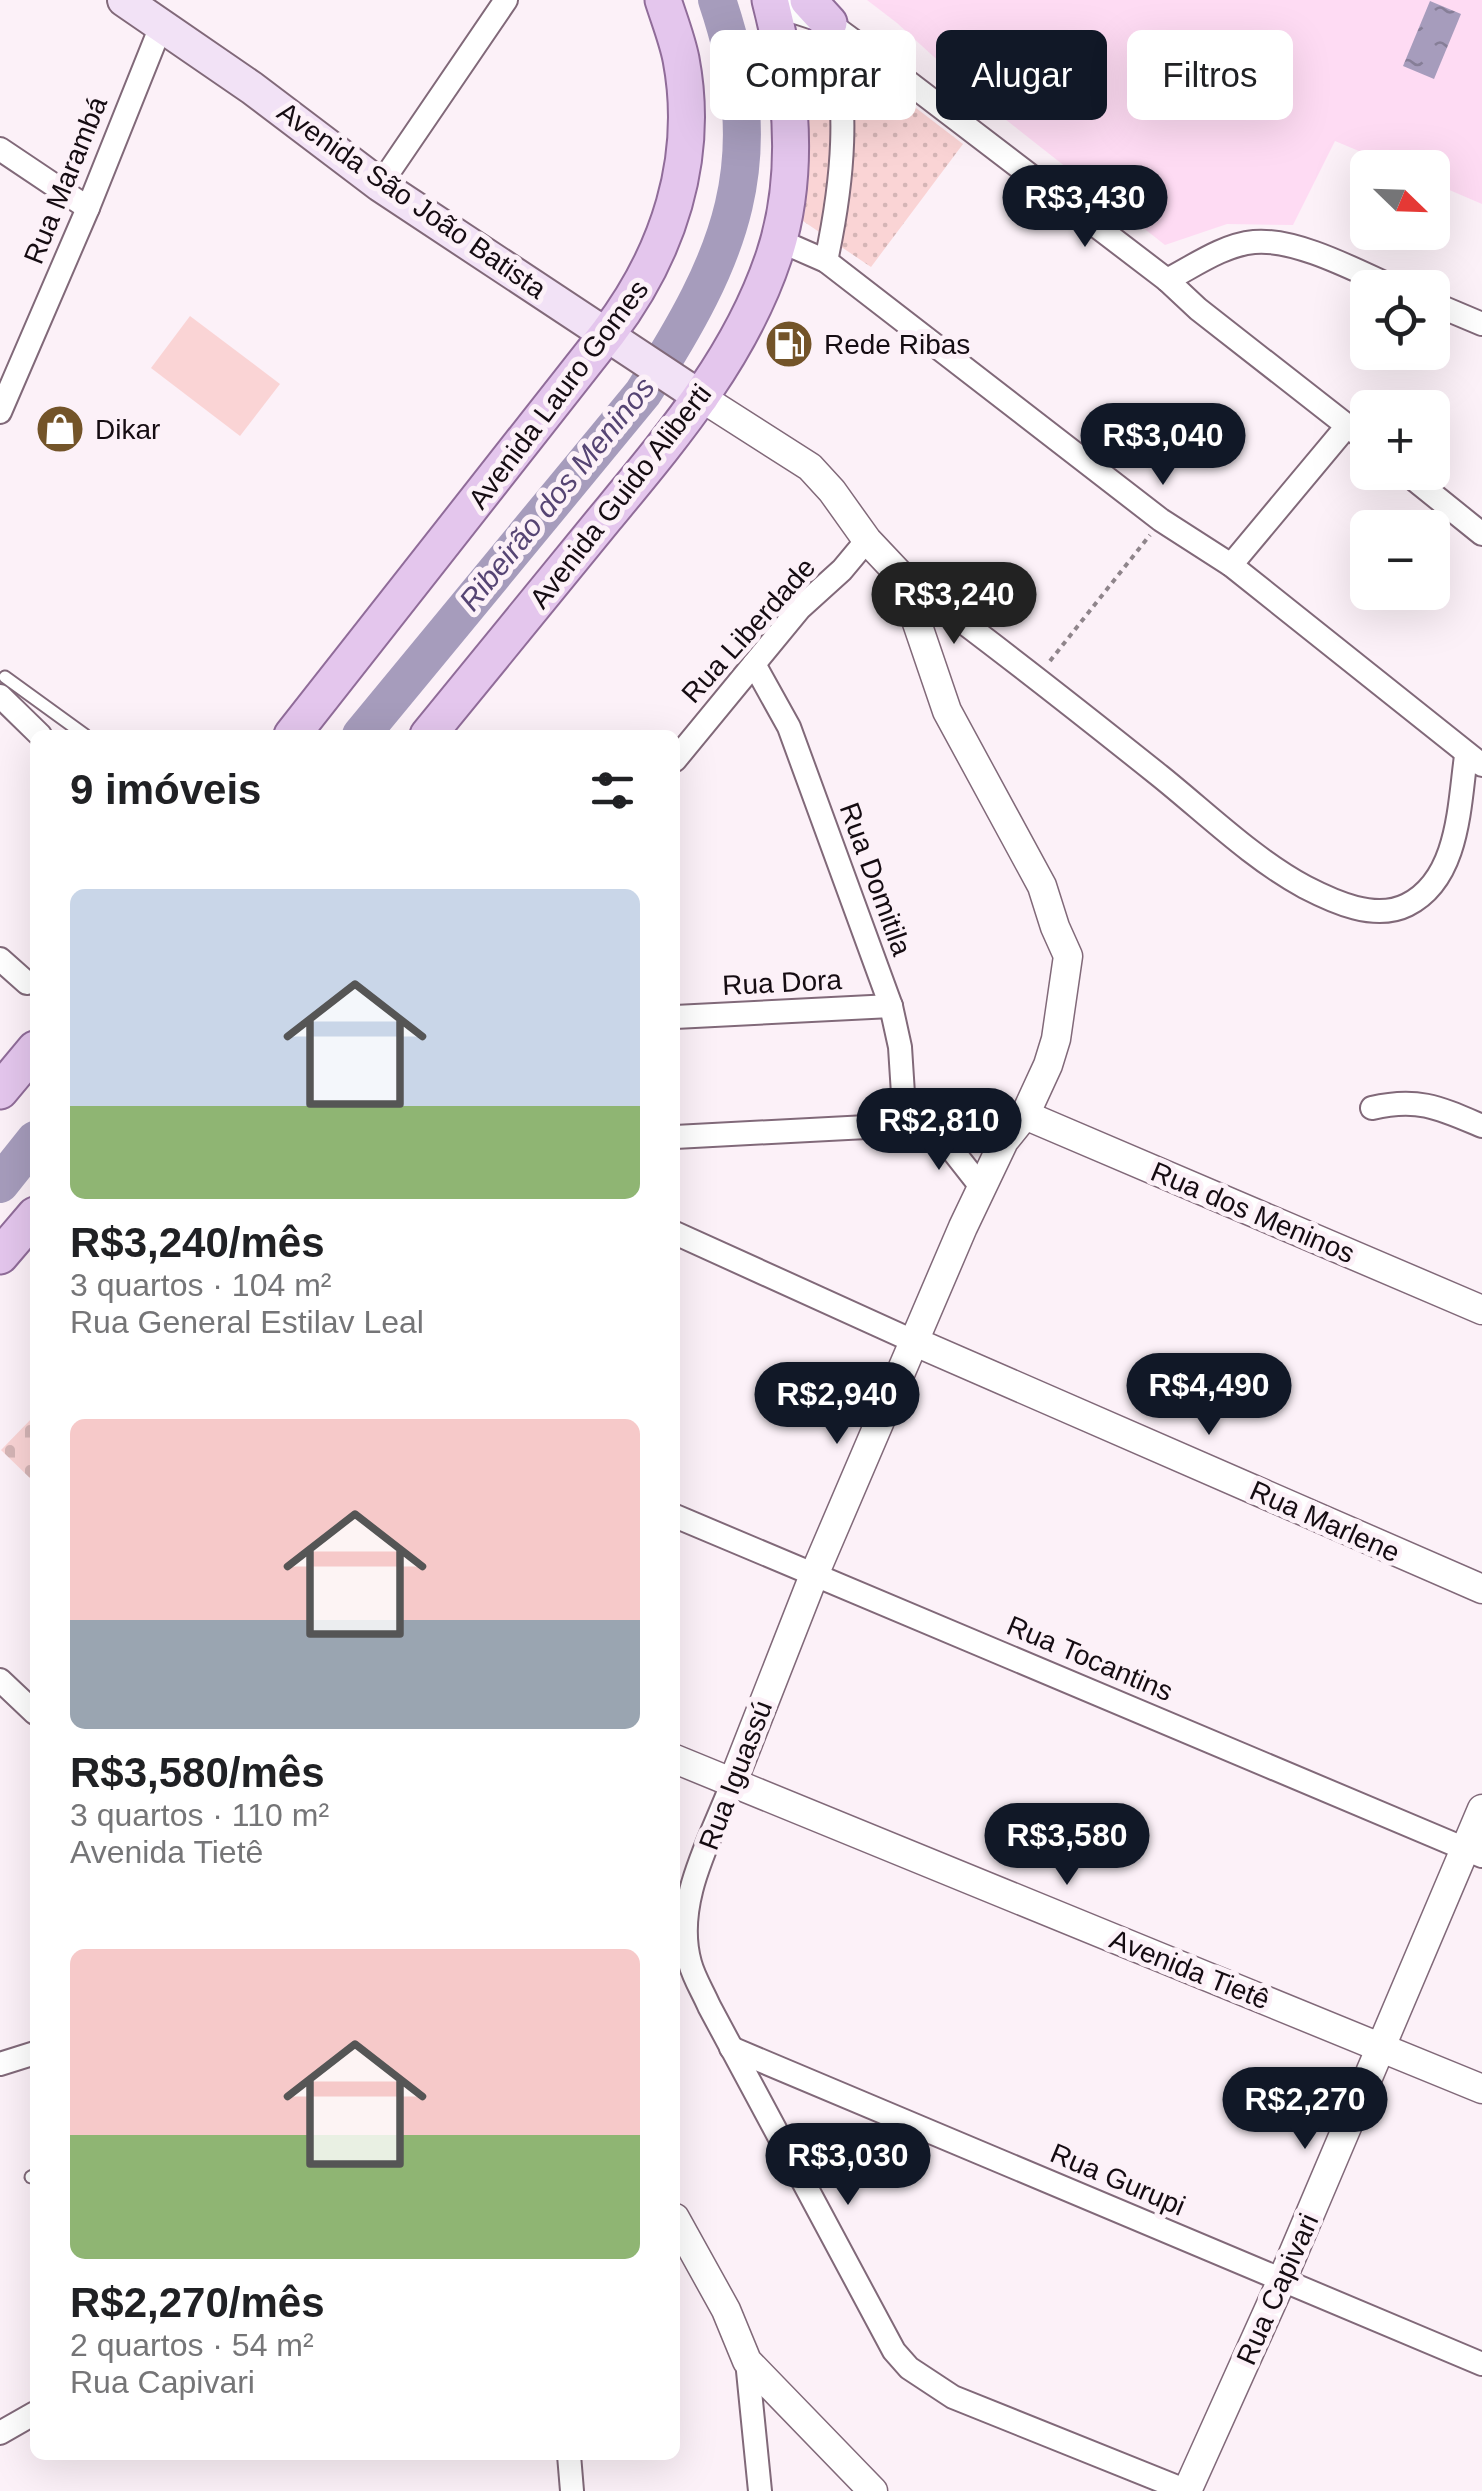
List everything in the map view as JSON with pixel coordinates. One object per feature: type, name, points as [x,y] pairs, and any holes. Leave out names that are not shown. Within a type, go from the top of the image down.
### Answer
[{"type":"main road","name":"Avenida São João Batista","points":[[130,2],[380,185],[693,392]]},
{"type":"main road","name":"Avenida Guido Aliberti","points":[[432,730],[693,392],[756,301],[778,240],[789,159],[788,105],[770,2]]},
{"type":"main road","name":"Avenida Lauro Gomes","points":[[296,730],[616,339],[668,226],[684,157],[688,120],[681,57],[662,4]]},
{"type":"main road","points":[[0,1091],[30,1055]]},
{"type":"street","points":[[380,185],[506,0]]},
{"type":"street","points":[[770,2],[818,12],[1167,280],[1198,309],[1350,428]]},
{"type":"street","points":[[818,12],[839,71],[843,159],[826,261]]},
{"type":"street","name":"Rua Marambá","points":[[0,412],[161,26]]},
{"type":"street","points":[[0,149],[88,208]]},
{"type":"street","points":[[693,392],[810,468],[901,576],[1038,676],[1302,886],[1358,908],[1387,910],[1406,906],[1439,878],[1474,761],[1231,566],[1162,520],[826,261],[778,240]]},
{"type":"street","points":[[1167,280],[1229,248],[1253,242],[1276,242],[1353,270]]},
{"type":"street","points":[[1450,311],[1482,324]]},
{"type":"street","points":[[1231,566],[1347,426]]},
{"type":"street","points":[[1428,490],[1482,533]]},
{"type":"street","name":"Rua Liberdade","points":[[680,754],[800,608],[842,570],[867,540]]},
{"type":"street","name":"Rua Iguassú","points":[[901,576],[948,711],[1042,886],[1068,956],[1056,1039],[1025,1114],[1004,1141],[982,1188],[814,1575],[693,1884],[685,1938],[690,1965],[732,2048],[894,2351],[909,2368],[953,2396],[1187,2491]]},
{"type":"street","name":"Rua Domitila","points":[[754,664],[789,727],[891,1006],[900,1046],[905,1124]]},
{"type":"street","points":[[2,687],[36,730]]},
{"type":"street","points":[[0,959],[27,983]]},
{"type":"street","name":"Rua Dora","points":[[680,1017],[891,1006]]},
{"type":"street","points":[[1372,1108],[1400,1102],[1434,1105],[1482,1126]]},
{"type":"street","points":[[680,1137],[905,1124],[978,1126],[1025,1114]]},
{"type":"street","name":"Rua dos Meninos","points":[[1025,1114],[1482,1310]]},
{"type":"street","points":[[934,1127],[982,1188]]},
{"type":"street","name":"Rua Marlene","points":[[680,1235],[1482,1589]]},
{"type":"street","name":"Rua Tocantins","points":[[680,1518],[1474,1852]]},
{"type":"street","points":[[2,1685],[30,1709]]},
{"type":"street","name":"Avenida Tietê","points":[[680,1762],[1482,2089]]},
{"type":"street","name":"Rua Capivari","points":[[1187,2491],[1381,2046],[1474,1852],[1482,1809]]},
{"type":"street","name":"Rua Gurupi","points":[[732,2048],[1482,2364]]},
{"type":"street","points":[[0,2064],[30,2055]]},
{"type":"street","points":[[680,2227],[726,2310],[747,2360],[760,2491]]},
{"type":"street","points":[[747,2360],[873,2491]]},
{"type":"street","points":[[0,2433],[30,2417]]},
{"type":"street","points":[[569,2460],[572,2491]]},
{"type":"lane","points":[[2,687],[76,730]]},
{"type":"path","points":[[1038,676],[1162,520]]},
{"type":"shaded area","points":[[867,0],[1482,0],[1482,204],[1450,190],[1450,150],[1356,150],[1335,141],[1293,225],[1227,224],[1165,245],[1006,120],[1107,120],[1107,30],[936,30],[936,59],[916,40],[916,30],[905,30]]},
{"type":"green space","points":[[916,108],[963,144],[871,267],[800,219],[798,120],[916,120]]},
{"type":"green space","points":[[190,316],[280,384],[240,436],[151,368]]},
{"type":"green space","points":[[30,1420],[30,1478],[1,1450]]},
{"type":"water","points":[[1430,1],[1461,14],[1434,79],[1403,66]]},
{"type":"waterway","name":"Ribeirão dos Meninos","points":[[365,730],[643,393],[699,297],[720,251],[734,206],[741,159],[741,110],[733,58],[717,0]]},
{"type":"waterway","name":"Ribeirão dos Meninos","points":[[0,1184],[30,1146]]},
{"type":"place","name":"Rede Ribas","points":[[789,344]]},
{"type":"place","name":"Dikar","points":[[60,429]]}]
